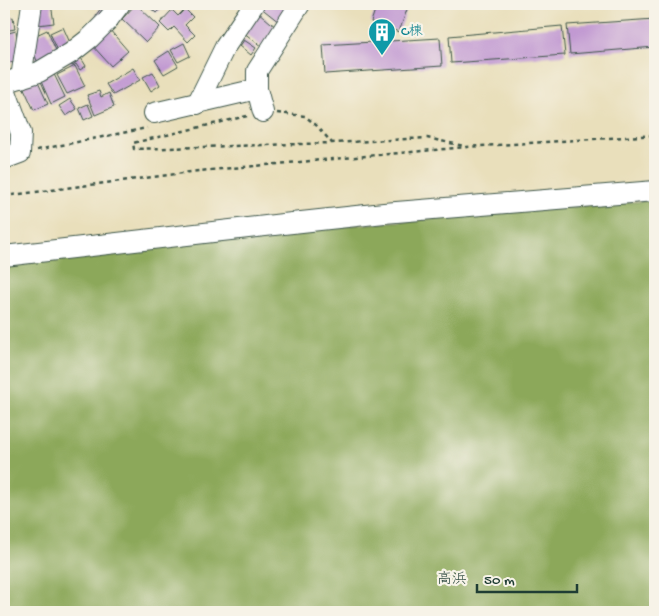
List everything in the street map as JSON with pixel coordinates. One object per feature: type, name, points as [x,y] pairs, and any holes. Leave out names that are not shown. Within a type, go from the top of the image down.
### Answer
[{"type":"street","points":[[12,156],[21,133],[9,82],[32,4]]},
{"type":"street","points":[[9,82],[39,72],[71,53],[90,38],[120,4]]},
{"type":"street","points":[[197,104],[226,47],[254,4]]},
{"type":"street","points":[[267,112],[257,89],[257,71],[300,4]]},
{"type":"street","points":[[152,120],[197,104],[257,89]]},
{"type":"street","points":[[4,256],[310,221],[655,191]]},
{"type":"path","points":[[332,143],[305,116],[267,112],[133,143],[134,149],[332,143],[427,138],[467,147]]},
{"type":"path","points":[[12,156],[152,120]]},
{"type":"path","points":[[4,196],[198,171],[467,147],[655,135]]},
{"type":"green space","points":[[655,200],[655,612],[4,612],[4,265],[281,231]]},
{"type":"building","points":[[35,4],[51,4],[54,23],[38,25]]},
{"type":"building","points":[[104,4],[110,4],[97,21],[96,15]]},
{"type":"building","points":[[136,4],[160,27],[146,42],[122,19]]},
{"type":"building","points":[[146,4],[166,4],[156,13]]},
{"type":"building","points":[[263,4],[290,4],[279,22],[260,7]]},
{"type":"building","points":[[377,4],[409,4],[399,32],[371,22]]},
{"type":"building","points":[[185,9],[193,17],[185,25],[195,35],[188,42],[174,27],[169,32],[160,23],[172,10],[178,16]]},
{"type":"building","points":[[258,12],[277,28],[262,47],[243,32]]},
{"type":"building","points":[[13,17],[15,29],[4,31],[4,20]]},
{"type":"building","points":[[655,19],[655,47],[570,54],[567,25]]},
{"type":"building","points":[[562,26],[565,55],[451,63],[449,36]]},
{"type":"building","points":[[63,27],[71,45],[58,51],[50,33]]},
{"type":"building","points":[[109,29],[128,51],[111,66],[92,45]]},
{"type":"building","points":[[47,30],[58,55],[38,63],[28,39]]},
{"type":"building","points":[[16,31],[21,60],[4,63],[4,34]]},
{"type":"building","name":"C棟","points":[[440,38],[442,66],[325,74],[323,45]]},
{"type":"building","points":[[244,40],[256,48],[251,55],[240,46]]},
{"type":"building","points":[[184,43],[190,56],[178,62],[171,50]]},
{"type":"building","points":[[169,51],[178,66],[164,74],[155,60]]},
{"type":"building","points":[[78,53],[86,66],[80,70],[76,64],[72,66],[68,59]]},
{"type":"building","points":[[75,66],[85,86],[67,94],[57,75]]},
{"type":"building","points":[[133,68],[140,80],[113,95],[106,84]]},
{"type":"building","points":[[52,70],[65,97],[51,104],[39,77]]},
{"type":"building","points":[[153,72],[160,85],[151,91],[143,77]]},
{"type":"building","points":[[36,78],[48,104],[34,110],[22,84]]},
{"type":"building","points":[[99,91],[101,97],[109,93],[114,107],[95,115],[87,95]]},
{"type":"building","points":[[70,99],[77,109],[66,116],[59,106]]},
{"type":"building","points":[[88,104],[93,116],[84,120],[79,108]]},
{"type":"building","points":[[4,128],[10,140],[4,142]]},
{"type":"place","name":"C棟","points":[[382,56]]},
{"type":"district","name":"高浜","points":[[452,580]]}]
